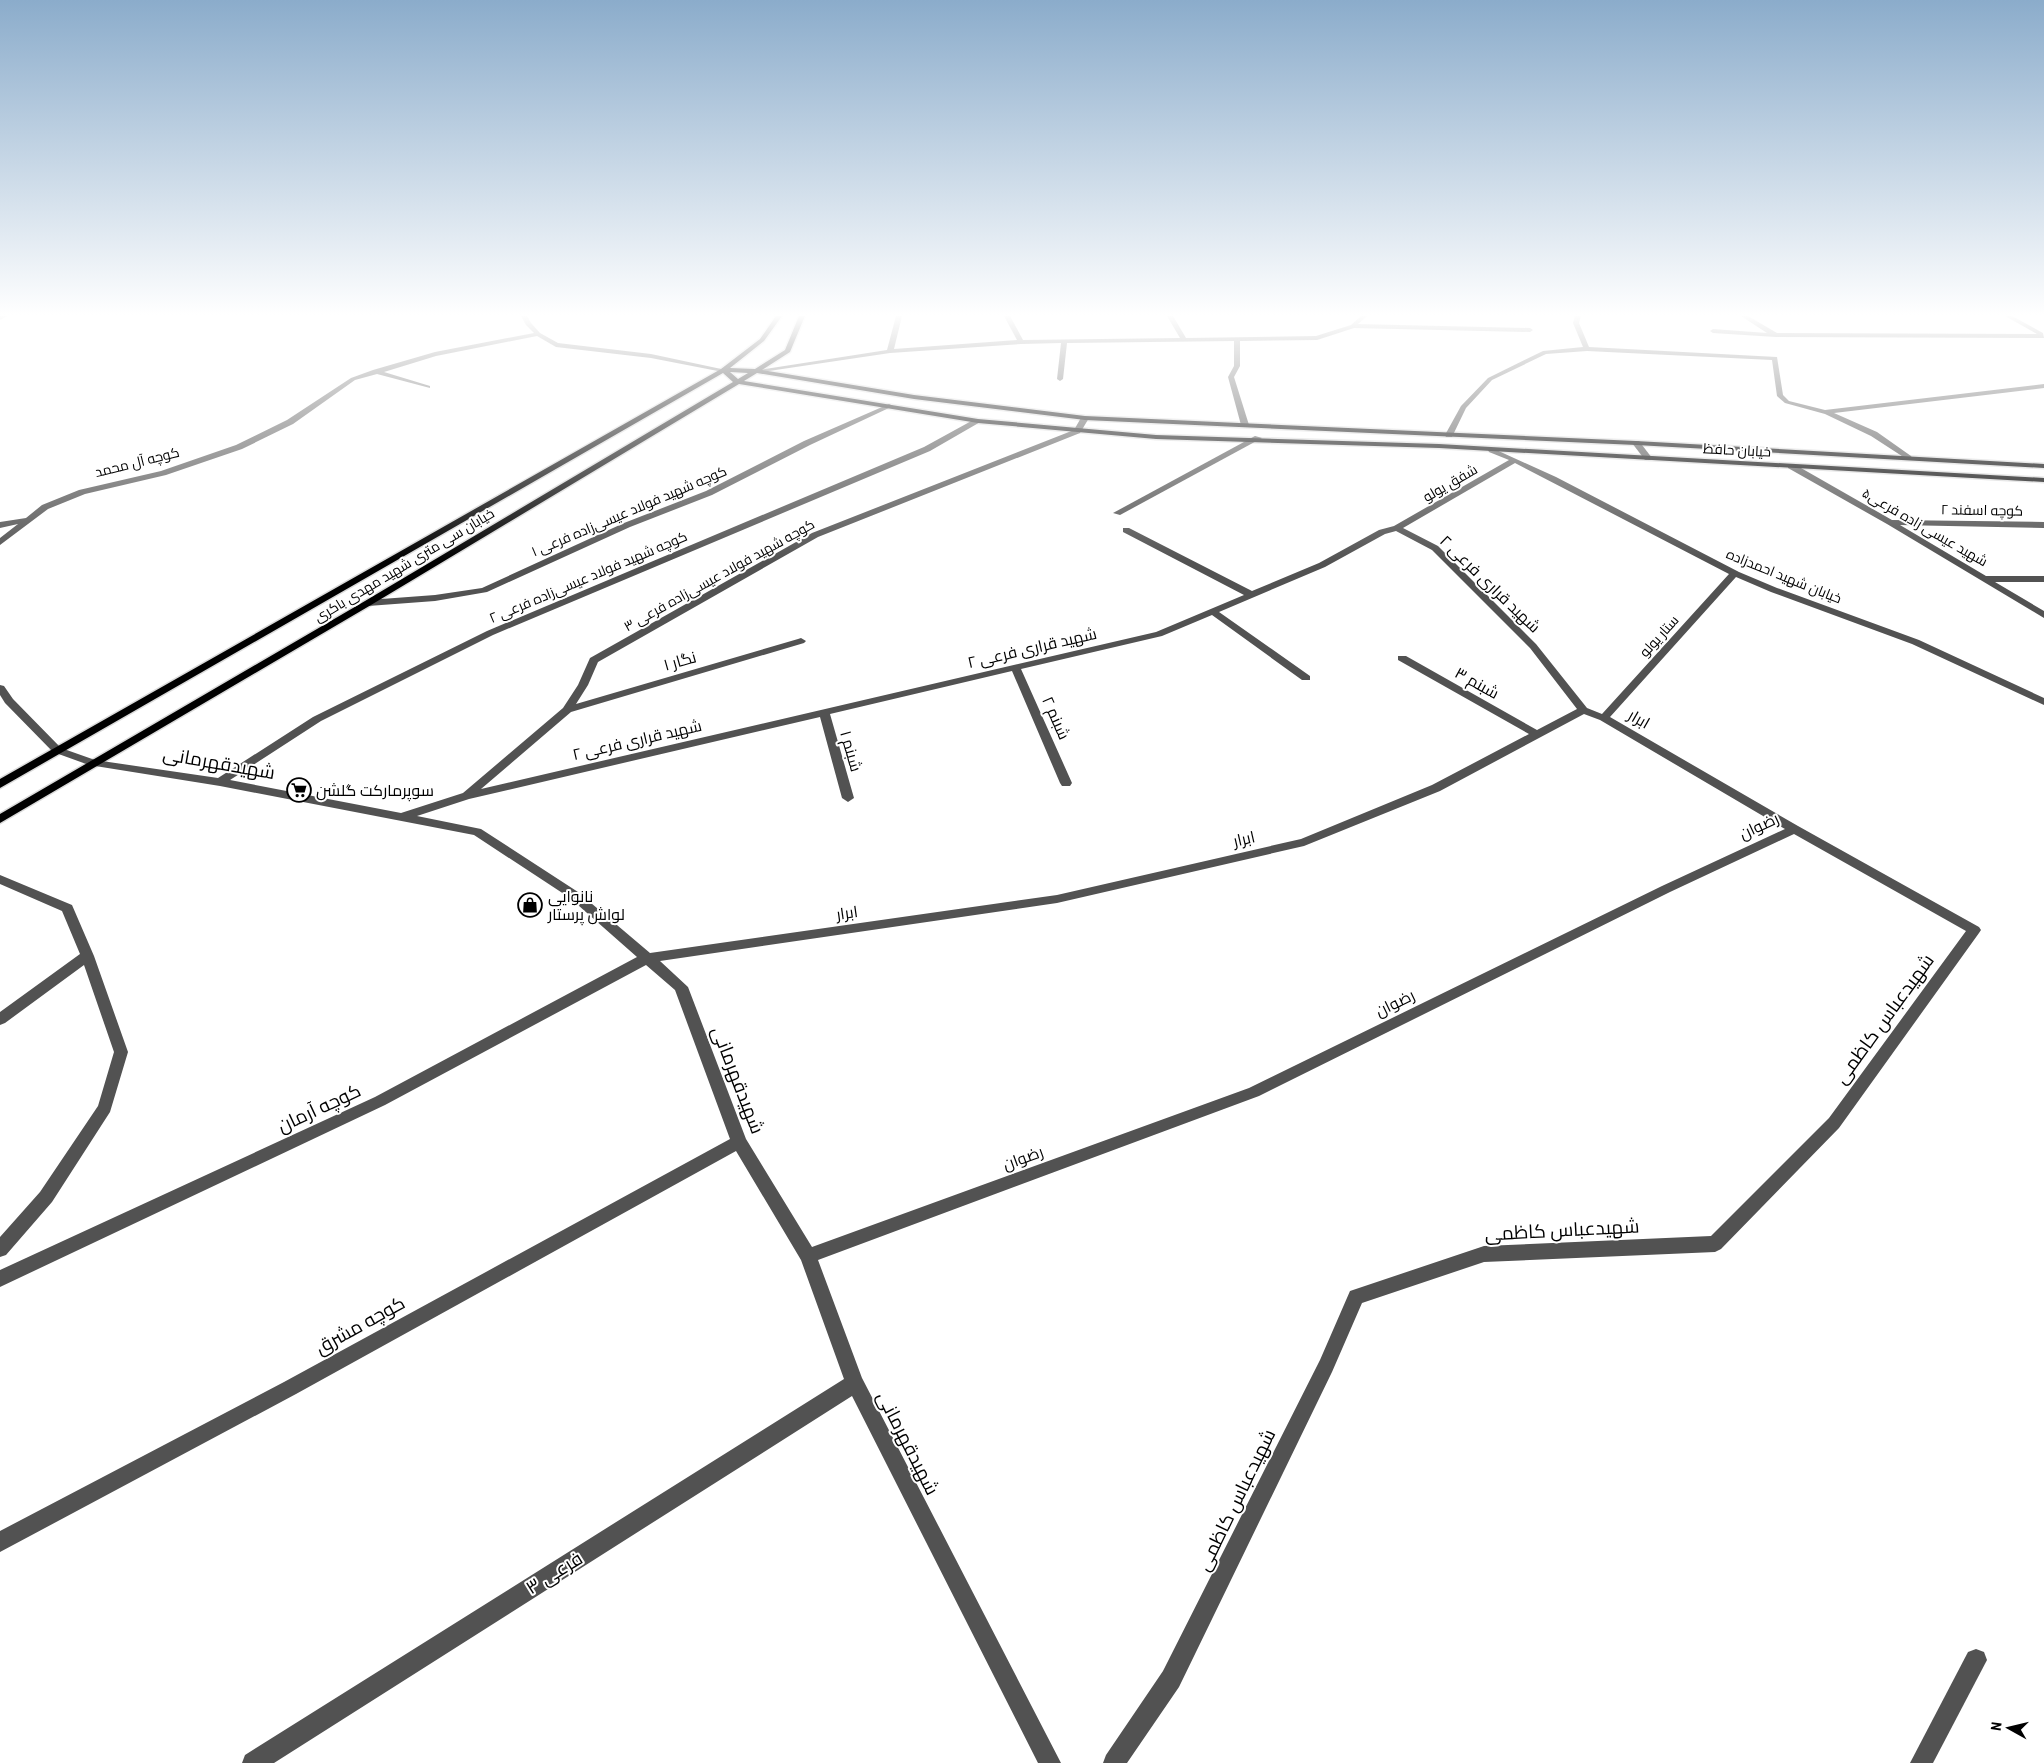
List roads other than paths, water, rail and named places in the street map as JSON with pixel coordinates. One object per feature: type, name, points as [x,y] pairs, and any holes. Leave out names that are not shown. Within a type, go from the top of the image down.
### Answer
[{"type":"main road","name":"خیابان سی متری شهید مهدی باکری","points":[[0,784],[673,398]]},
{"type":"main road","name":"خیابان سی متری شهید مهدی باکری","points":[[0,819],[368,604],[711,398]]},
{"type":"main road","name":"خیابان حافظ","points":[[840,398],[978,422],[1078,431],[1156,436],[1429,445],[2044,480]]},
{"type":"main road","name":"خیابان حافظ","points":[[924,398],[1085,418],[1636,443],[2044,466]]},
{"type":"street","name":"کوچه آل محمد","points":[[0,542],[45,507],[82,492],[162,473],[239,448],[290,422],[325,398]]},
{"type":"street","points":[[1237,398],[1245,425]]},
{"type":"street","points":[[1449,435],[1462,407],[1471,398]]},
{"type":"street","points":[[1783,398],[1787,402],[1825,412],[1874,434],[1908,458]]},
{"type":"street","points":[[1825,412],[1941,398]]},
{"type":"street","name":"کوچه شهید فولاد عیسی‌زاده فرعی ۱","points":[[368,604],[435,598],[484,590],[627,525],[709,493],[807,443],[889,406]]},
{"type":"street","points":[[1078,431],[1085,418]]},
{"type":"street","name":"کوچه شهید فولاد عیسی‌زاده فرعی ۲","points":[[220,782],[317,719],[490,633],[927,449],[978,422]]},
{"type":"street","name":"کوچه شهید فولاد عیسی‌زاده فرعی ۳","points":[[466,796],[567,710],[583,685],[594,660],[815,535],[1078,431]]},
{"type":"street","points":[[1117,513],[1258,438]]},
{"type":"street","points":[[1636,443],[1648,458]]},
{"type":"street","name":"خیابان شهید احمدزاده","points":[[1492,450],[1735,573],[1783,593],[1896,633],[1973,667],[2044,702]]},
{"type":"street","name":"شفق یولو","points":[[1397,528],[1515,460]]},
{"type":"street","name":"شهید عیسی زاده فرعی۵","points":[[1791,466],[1890,522],[2044,615]]},
{"type":"street","points":[[0,525],[29,519]]},
{"type":"street","name":"کوچه اسفند ۲","points":[[1890,522],[2044,525]]},
{"type":"street","name":"شهید قراری فرعی ۲","points":[[403,817],[466,796],[1159,634],[1322,565],[1382,532],[1397,528],[1435,548],[1533,646],[1583,710]]},
{"type":"street","points":[[1126,530],[1252,594]]},
{"type":"street","name":"ستار یولو","points":[[1604,718],[1735,573]]},
{"type":"street","points":[[1986,579],[2044,579]]},
{"type":"street","points":[[1212,612],[1306,678]]},
{"type":"street","name":"نگار ۱","points":[[567,710],[801,641]]},
{"type":"street","name":"شبنم ۳","points":[[1402,658],[1537,734]]},
{"type":"street","name":"شبنم ۲","points":[[1015,667],[1066,783]]},
{"type":"street","points":[[0,688],[5,703],[57,750]]},
{"type":"street","points":[[2027,694],[2044,696]]},
{"type":"street","name":"ابرار","points":[[647,958],[1057,899],[1304,842],[1436,788],[1583,710],[1604,718],[1794,829]]},
{"type":"street","name":"شبنم ۱","points":[[824,712],[848,798]]},
{"type":"street","name":"شهیدقهرمانی","points":[[57,750],[93,763],[220,782],[477,832],[574,896],[681,987],[740,1142],[808,1256],[855,1383],[1050,1763]]},
{"type":"street","name":"رضوان","points":[[808,1256],[1254,1092],[1666,888],[1794,829],[1974,930]]},
{"type":"street","points":[[0,879],[67,908],[87,956],[121,1052],[106,1108],[46,1197],[0,1249]]},
{"type":"street","name":"شهیدعباس کاظمی","points":[[1114,1763],[1171,1679],[1326,1366],[1356,1297],[1484,1254],[1715,1244],[1834,1123],[1974,930]]},
{"type":"street","points":[[0,1019],[87,956]]},
{"type":"street","name":"کوچه آرمان","points":[[0,1279],[380,1101],[647,958]]},
{"type":"street","name":"کوچه مشرق","points":[[0,1542],[290,1388],[740,1142]]},
{"type":"street","name":"فرعی ۳","points":[[252,1763],[855,1383]]},
{"type":"street","points":[[1921,1763],[1976,1660]]},
{"type":"place","name":"سوپرمارکت گلشن","points":[[299,790]]},
{"type":"place","name":"نانوایی لواش پرستار","points":[[530,905]]}]
